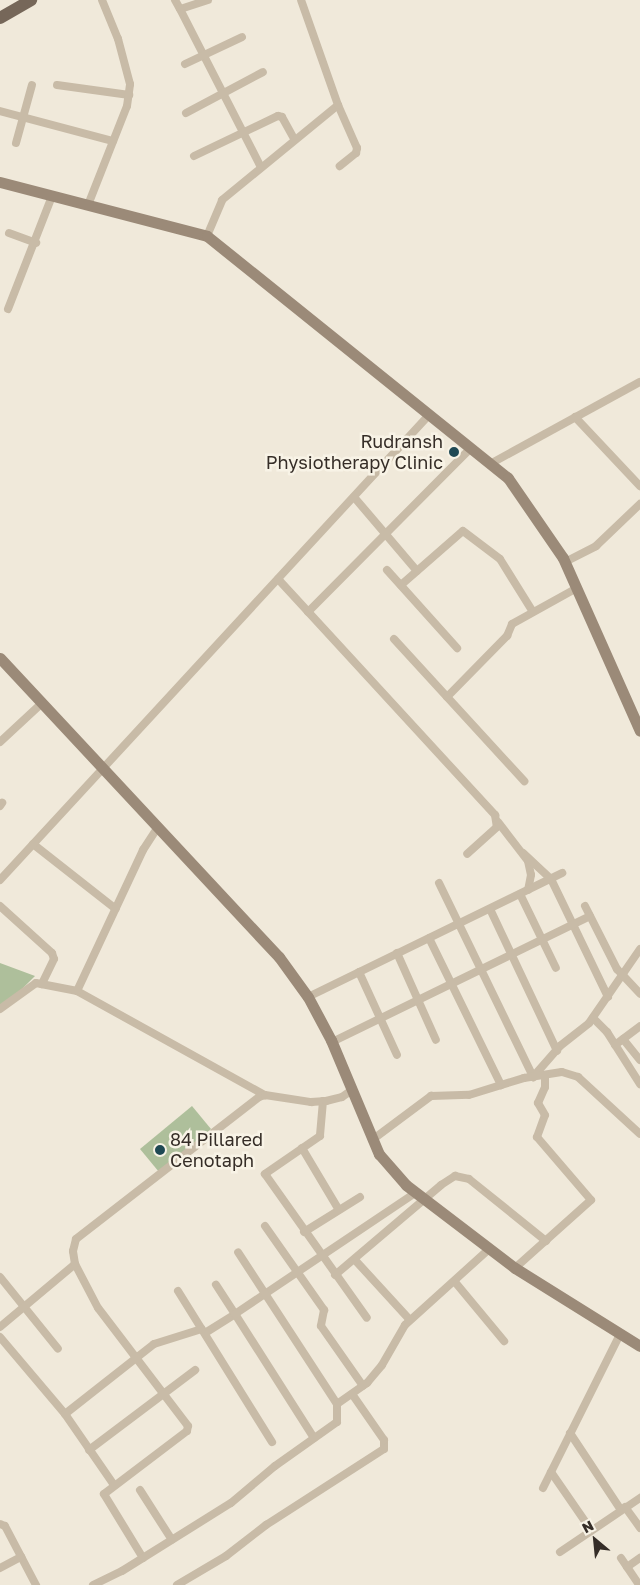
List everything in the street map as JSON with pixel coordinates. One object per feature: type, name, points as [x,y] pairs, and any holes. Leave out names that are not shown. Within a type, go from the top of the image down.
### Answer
[{"type":"main road","points":[[0,18],[31,0]]},
{"type":"street","points":[[88,205],[129,95],[130,84],[118,39],[102,0]]},
{"type":"street","points":[[175,0],[261,167]]},
{"type":"street","points":[[180,9],[208,0]]},
{"type":"street","points":[[301,0],[338,105],[357,148],[356,153],[340,166]]},
{"type":"street","points":[[185,64],[242,37]]},
{"type":"street","points":[[186,113],[263,72]]},
{"type":"street","points":[[16,143],[32,85]]},
{"type":"street","points":[[57,85],[129,95]]},
{"type":"street","points":[[207,236],[214,212],[222,200],[294,139],[338,105]]},
{"type":"street","points":[[0,111],[113,141]]},
{"type":"street","points":[[194,156],[242,130],[278,116],[282,117],[294,139]]},
{"type":"street","points":[[0,182],[207,236],[508,478],[565,562],[640,732]]},
{"type":"street","points":[[8,309],[36,242],[52,196]]},
{"type":"street","points":[[8,233],[36,242]]},
{"type":"street","points":[[490,464],[640,382]]},
{"type":"street","points":[[0,880],[429,415]]},
{"type":"street","points":[[575,417],[640,486]]},
{"type":"street","points":[[308,612],[470,448]]},
{"type":"street","points":[[354,497],[416,571]]},
{"type":"street","points":[[565,562],[596,546],[640,504]]},
{"type":"street","points":[[634,510],[640,517]]},
{"type":"street","points":[[401,585],[463,531],[500,559],[533,612]]},
{"type":"street","points":[[388,570],[457,648]]},
{"type":"street","points":[[278,579],[498,822],[523,854],[550,879],[608,997]]},
{"type":"street","points":[[447,697],[507,636],[512,624],[576,588]]},
{"type":"street","points":[[394,638],[524,781]]},
{"type":"street","points":[[0,658],[279,957],[308,997],[332,1042],[379,1154],[420,1196],[489,1249],[515,1268],[640,1346]]},
{"type":"street","points":[[2,737],[42,703]]},
{"type":"street","points":[[467,854],[489,837],[498,822]]},
{"type":"street","points":[[77,991],[143,850],[158,827]]},
{"type":"street","points":[[33,844],[116,909]]},
{"type":"street","points":[[523,854],[530,870],[528,890]]},
{"type":"street","points":[[308,997],[562,874]]},
{"type":"street","points":[[439,883],[533,1077]]},
{"type":"street","points":[[520,894],[556,968]]},
{"type":"street","points":[[0,906],[52,953],[54,959],[42,984]]},
{"type":"street","points":[[585,906],[622,975],[640,994]]},
{"type":"street","points":[[490,909],[513,954],[557,1051]]},
{"type":"street","points":[[332,1042],[590,916]]},
{"type":"street","points":[[429,938],[501,1085]]},
{"type":"street","points":[[533,1077],[557,1051],[593,1018],[640,949]]},
{"type":"street","points":[[397,953],[436,1040]]},
{"type":"street","points":[[359,972],[397,1055]]},
{"type":"street","points":[[0,1009],[25,988],[42,984],[77,991],[265,1094],[324,1101],[342,1098],[352,1090]]},
{"type":"street","points":[[593,1018],[615,1045],[640,1084]]},
{"type":"street","points":[[615,1045],[640,1026]]},
{"type":"street","points":[[623,1039],[640,1060]]},
{"type":"street","points":[[372,1140],[431,1096],[469,1095],[533,1077],[562,1072],[578,1077],[640,1134]]},
{"type":"street","points":[[515,1268],[592,1198],[537,1137],[545,1115],[538,1103],[545,1087],[545,1075]]},
{"type":"street","points":[[143,1558],[104,1494],[187,1431],[187,1420],[98,1308],[75,1264],[73,1251],[76,1239],[265,1094]]},
{"type":"street","points":[[324,1101],[320,1136],[265,1174],[322,1258],[367,1318]]},
{"type":"street","points":[[302,1148],[339,1210]]},
{"type":"street","points":[[65,1414],[164,1339],[204,1331],[235,1314],[450,1178],[462,1176],[546,1241]]},
{"type":"street","points":[[335,1275],[355,1260],[420,1196]]},
{"type":"street","points":[[304,1232],[360,1197]]},
{"type":"street","points":[[265,1226],[326,1314],[321,1321],[324,1331],[363,1386]]},
{"type":"street","points":[[337,1404],[363,1386],[382,1365],[396,1337],[410,1320],[455,1282],[489,1249]]},
{"type":"street","points":[[93,1585],[143,1558],[231,1503],[337,1422],[337,1404],[238,1252]]},
{"type":"street","points":[[355,1260],[410,1320]]},
{"type":"street","points":[[0,1327],[75,1264]]},
{"type":"street","points":[[0,1277],[58,1349]]},
{"type":"street","points":[[455,1282],[504,1341]]},
{"type":"street","points":[[216,1285],[314,1438]]},
{"type":"street","points":[[178,1291],[272,1442]]},
{"type":"street","points":[[543,1488],[620,1334]]},
{"type":"street","points":[[0,1337],[65,1414],[114,1485]]},
{"type":"street","points":[[89,1450],[195,1370]]},
{"type":"street","points":[[177,1585],[226,1556],[266,1525],[384,1449],[384,1440],[352,1394]]},
{"type":"street","points":[[570,1433],[623,1509],[640,1528]]},
{"type":"street","points":[[551,1472],[591,1530]]},
{"type":"street","points":[[140,1490],[172,1540]]},
{"type":"street","points":[[560,1552],[640,1498]]},
{"type":"street","points":[[0,1524],[5,1526],[36,1585]]},
{"type":"street","points":[[0,1568],[21,1557]]},
{"type":"street","points":[[621,1558],[639,1585]]},
{"type":"street","points":[[627,1567],[640,1558]]},
{"type":"green space","points":[[0,963],[35,976],[0,1011]]},
{"type":"green space","points":[[192,1106],[211,1129],[159,1172],[140,1149]]},
{"type":"place","name":"Rudransh Physiotherapy Clinic","points":[[454,452]]},
{"type":"place","name":"84 Pillared Cenotaph","points":[[160,1150]]}]
